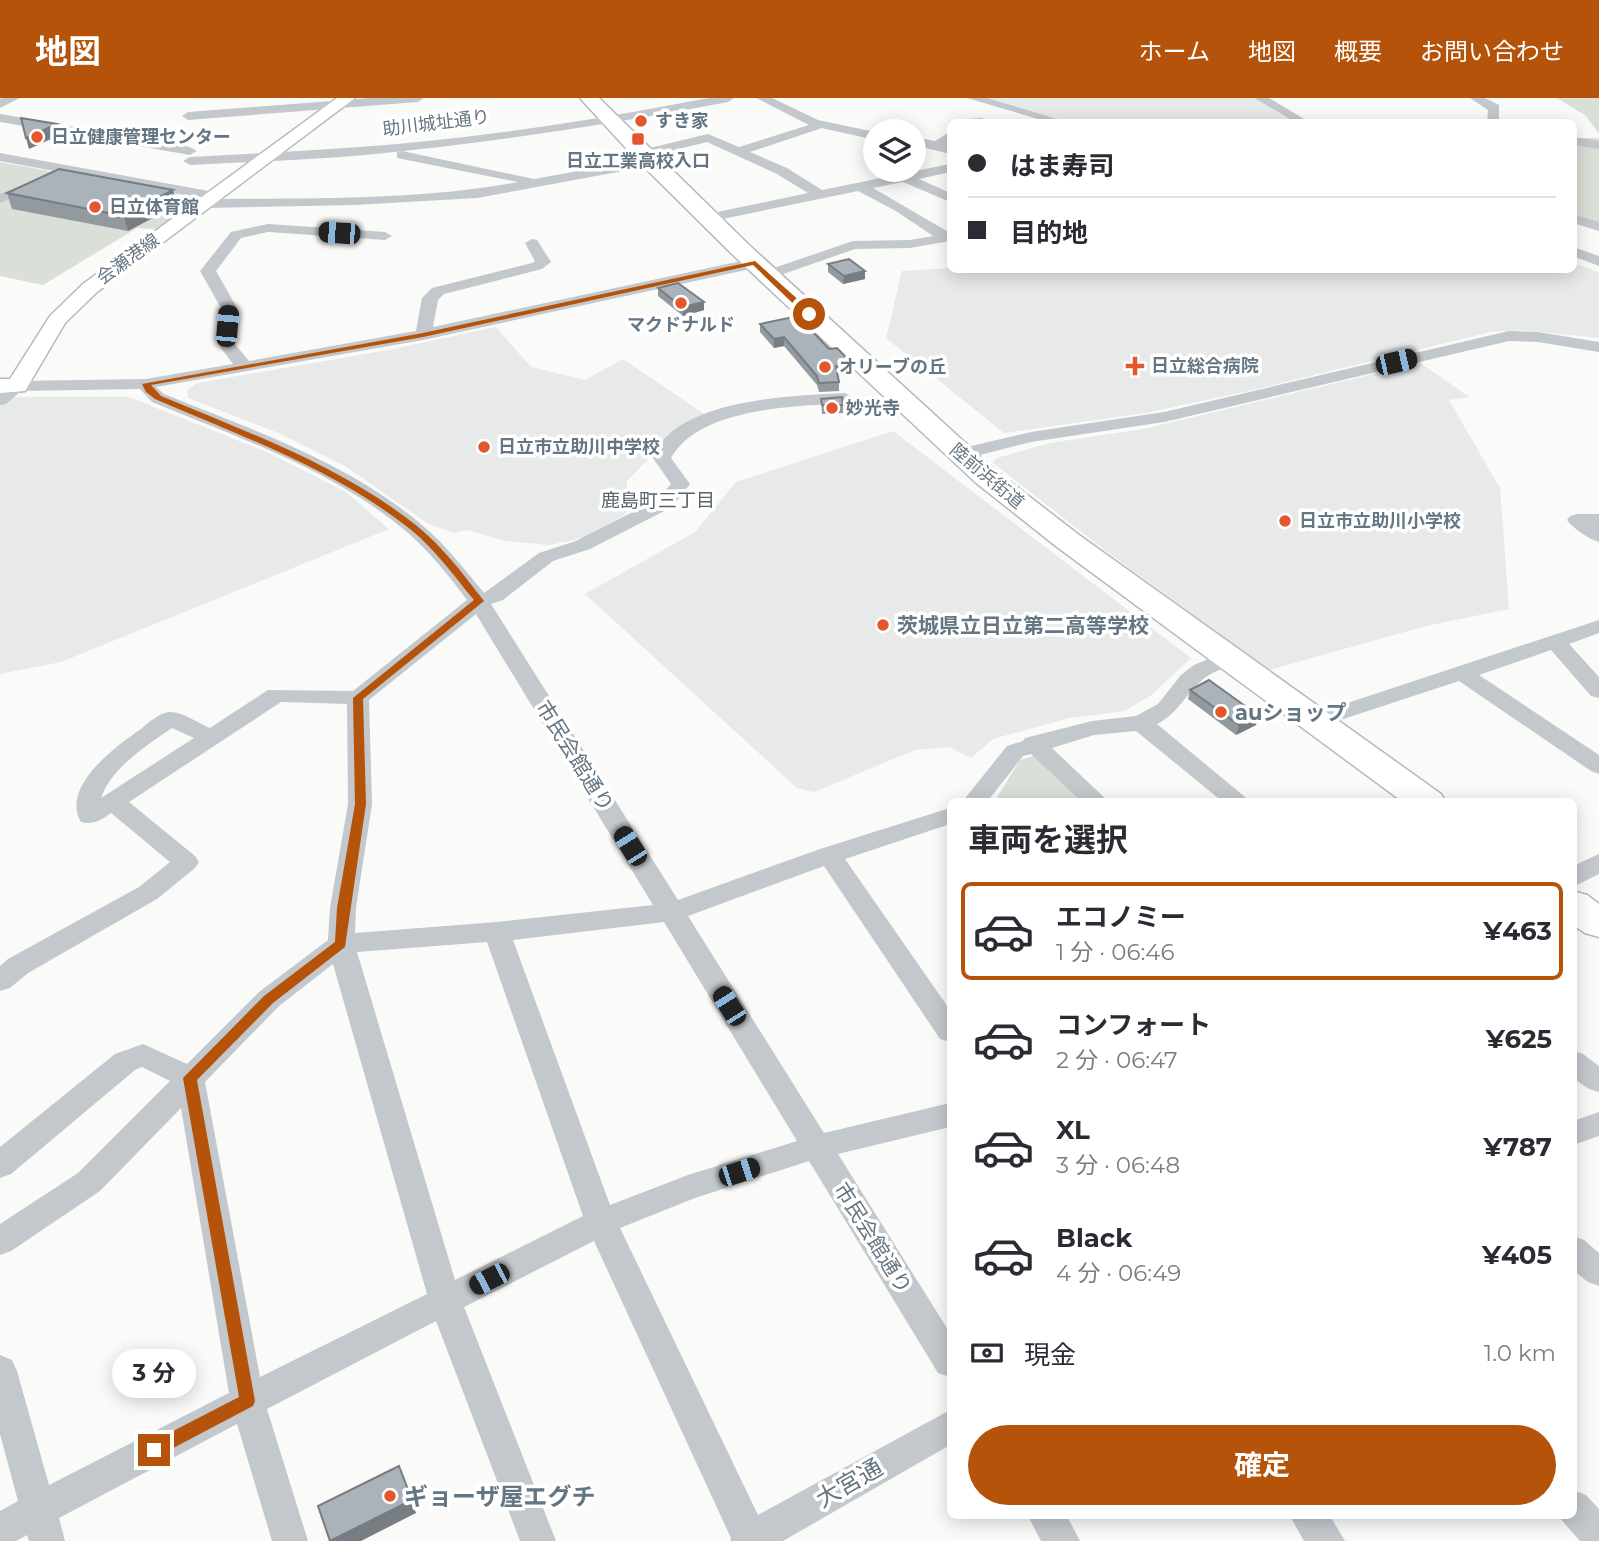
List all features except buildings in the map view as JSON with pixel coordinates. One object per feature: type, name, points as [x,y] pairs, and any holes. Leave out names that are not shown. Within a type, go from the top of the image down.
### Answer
[{"type":"highway","name":"陸前浜街道","points":[[589,98],[646,158],[761,269],[960,454],[1049,527],[1422,798]]},
{"type":"highway","points":[[1577,908],[1599,923]]},
{"type":"main road","name":"会瀬港線","points":[[6,391],[57,320],[194,164],[272,154],[342,102]]},
{"type":"street","points":[[0,104],[14,98]]},
{"type":"street","points":[[191,98],[194,164]]},
{"type":"street","points":[[0,158],[158,186],[194,164],[342,102],[415,98]]},
{"type":"street","name":"助川城址通り","points":[[194,164],[272,154],[382,149],[610,121],[728,98]]},
{"type":"street","points":[[762,98],[815,123],[863,132]]},
{"type":"street","points":[[973,98],[1046,119]]},
{"type":"street","points":[[1260,98],[1298,119]]},
{"type":"street","points":[[1476,98],[1495,108],[1493,119]]},
{"type":"street","points":[[0,118],[194,164],[436,196],[477,194],[540,183],[646,158],[708,138],[782,171],[820,195]]},
{"type":"street","points":[[738,152],[816,127],[815,123]]},
{"type":"street","points":[[1577,142],[1599,145]]},
{"type":"street","points":[[926,144],[944,148]]},
{"type":"street","points":[[382,149],[540,183]]},
{"type":"street","points":[[158,186],[194,164]]},
{"type":"street","points":[[0,200],[64,169]]},
{"type":"street","points":[[926,173],[947,169]]},
{"type":"street","points":[[926,173],[947,182]]},
{"type":"street","points":[[708,218],[879,182]]},
{"type":"street","points":[[915,182],[947,197]]},
{"type":"street","points":[[859,186],[947,236]]},
{"type":"street","points":[[1577,220],[1599,228]]},
{"type":"street","points":[[243,367],[240,358],[226,344],[229,308],[208,271],[236,235],[268,228],[386,236]]},
{"type":"street","points":[[6,391],[146,384],[423,335],[761,269],[845,247],[910,244],[947,237]]},
{"type":"street","points":[[423,335],[430,298],[438,292],[537,266],[543,262],[532,243]]},
{"type":"street","points":[[1577,253],[1599,261]]},
{"type":"street","points":[[960,454],[1031,437],[1164,417],[1509,336],[1538,337],[1599,347]]},
{"type":"street","name":"市民会館通り","points":[[146,384],[149,391],[158,398],[309,461],[366,494],[415,528],[449,564],[479,601],[947,1357]]},
{"type":"street","points":[[211,737],[170,719],[120,756],[96,783],[87,802],[90,817],[276,695],[358,698],[479,601],[496,596],[546,557],[583,545],[665,503],[681,484],[662,458],[664,451],[679,435],[708,419],[761,407],[845,398]]},
{"type":"street","points":[[1599,520],[1577,520],[1599,536]]},
{"type":"street","points":[[1316,721],[1463,674],[1599,626]]},
{"type":"street","points":[[1555,642],[1599,691]]},
{"type":"street","points":[[977,798],[1015,751],[1033,743],[1092,728],[1141,723],[1167,709],[1189,680],[1202,670],[1227,658]]},
{"type":"street","points":[[1463,674],[1599,766]]},
{"type":"street","points":[[358,698],[360,804],[343,908],[341,944],[445,1301],[538,1541]]},
{"type":"street","points":[[1141,723],[1235,798]]},
{"type":"street","points":[[1033,743],[1093,798]]},
{"type":"street","points":[[0,981],[18,966],[148,893],[186,862],[113,802]]},
{"type":"street","points":[[0,1241],[89,1182],[269,999],[341,944],[497,932],[671,912],[830,855],[947,817]]},
{"type":"street","points":[[830,855],[947,1027]]},
{"type":"street","points":[[1577,876],[1599,863]]},
{"type":"street","points":[[497,932],[601,1222],[750,1541]]},
{"type":"street","points":[[0,1165],[125,1062],[143,1055],[190,1078]]},
{"type":"street","points":[[1577,1065],[1599,1081]]},
{"type":"street","points":[[190,1078],[247,1401],[290,1541]]},
{"type":"street","points":[[0,1530],[42,1526],[247,1401],[601,1222],[688,1188],[816,1147],[947,1116]]},
{"type":"street","points":[[1577,1132],[1599,1124]]},
{"type":"street","points":[[1577,1253],[1599,1272]]},
{"type":"street","points":[[0,1371],[42,1526]]},
{"type":"street","name":"大宮通","points":[[750,1541],[947,1428]]},
{"type":"street","points":[[1577,1512],[1599,1535]]},
{"type":"street","points":[[1048,1519],[1062,1541]]},
{"type":"street","points":[[1310,1519],[1327,1541]]},
{"type":"shaded area","points":[[983,98],[1254,98],[1289,119],[1059,119],[1010,108]]},
{"type":"shaded area","points":[[1557,98],[1599,98],[1599,134],[1586,116]]},
{"type":"shaded area","points":[[1580,138],[1599,138],[1599,224],[1577,216]]},
{"type":"shaded area","points":[[0,162],[178,195],[185,203],[182,211],[156,229],[137,228],[43,285],[0,276]]},
{"type":"shaded area","name":"日立総合病院","points":[[1577,264],[1599,272],[1599,338],[1522,330],[1491,332],[1146,413],[1004,433],[886,338],[902,271],[947,268],[947,273],[1577,273]]},
{"type":"shaded area","name":"日立市立助川中学校","points":[[496,327],[531,367],[585,380],[623,359],[704,414],[674,433],[627,481],[626,514],[587,537],[550,545],[506,541],[467,530],[453,533],[427,523],[345,466],[281,434],[188,398],[187,390],[197,383],[388,350]]},
{"type":"shaded area","name":"日立市立助川小学校","points":[[1420,363],[1470,397],[1449,400],[1500,488],[1509,609],[1426,626],[1269,670],[1110,554],[993,463],[997,458],[1050,443],[1143,429]]},
{"type":"shaded area","points":[[0,397],[129,397],[269,453],[346,492],[389,529],[61,662],[0,674]]},
{"type":"shaded area","name":"茨城県立日立第二高等学校","points":[[893,431],[1191,658],[1150,696],[1125,711],[1069,718],[993,739],[971,758],[949,747],[915,750],[814,792],[797,788],[585,594],[695,532],[736,482]]},
{"type":"shaded area","points":[[1036,755],[1079,798],[996,798],[1020,760]]},
{"type":"place","name":"すき家","points":[[641,121]]},
{"type":"place","name":"日立健康管理センター","points":[[37,137]]},
{"type":"place","name":"日立工業高校入口","points":[[638,139]]},
{"type":"place","name":"日立体育館","points":[[95,207]]},
{"type":"place","name":"マクドナルド","points":[[681,303]]},
{"type":"place","name":"日立総合病院","points":[[1135,366]]},
{"type":"place","name":"オリーブの丘","points":[[825,367]]},
{"type":"place","name":"妙光寺","points":[[832,408]]},
{"type":"place","name":"日立市立助川中学校","points":[[484,447]]},
{"type":"place","name":"日立市立助川小学校","points":[[1285,521]]},
{"type":"place","name":"茨城県立日立第二高等学校","points":[[883,625]]},
{"type":"place","name":"auショップ","points":[[1221,712]]},
{"type":"place","name":"ギョーザ屋エグチ","points":[[390,1496]]},
{"type":"district","name":"鹿島町三丁目","points":[[658,500]]},
{"type":"route","points":[[154,1450],[247,1401],[190,1078],[269,999],[341,944],[343,908],[360,804],[358,698],[479,601],[415,528],[344,480],[271,444],[158,398],[149,391],[146,384],[423,335],[755,263],[809,314]]}]
